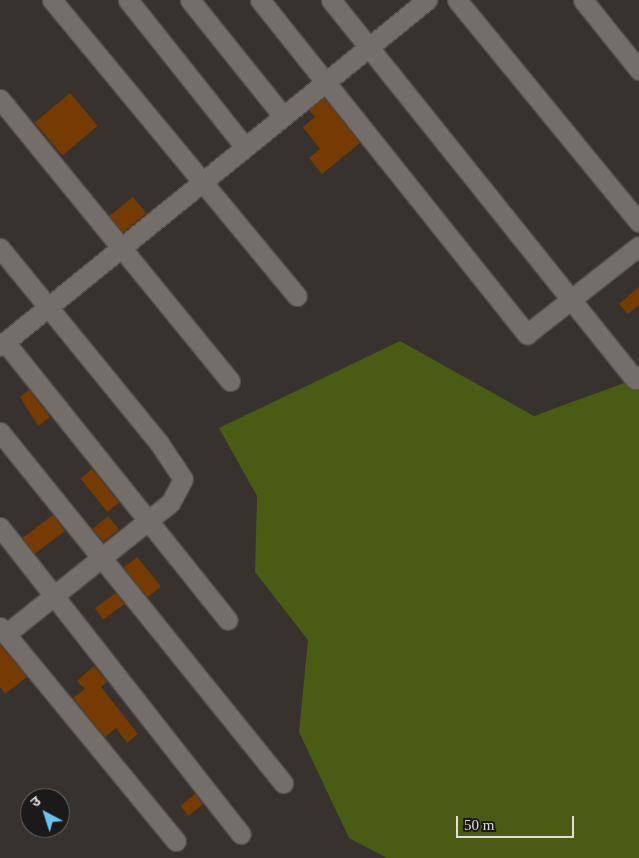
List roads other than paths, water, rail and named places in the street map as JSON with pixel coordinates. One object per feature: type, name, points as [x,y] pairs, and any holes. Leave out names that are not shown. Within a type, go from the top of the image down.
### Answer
[{"type":"street","points":[[52,0],[297,296]]},
{"type":"street","points":[[128,0],[245,147]]},
{"type":"street","points":[[190,0],[283,116]]},
{"type":"street","points":[[260,0],[327,81],[527,334],[639,246]]},
{"type":"street","points":[[331,0],[572,298],[635,379],[639,376]]},
{"type":"street","points":[[228,620],[3,344],[427,0]]},
{"type":"street","points":[[457,0],[639,222]]},
{"type":"street","points":[[583,0],[639,70]]},
{"type":"street","points":[[0,99],[122,246],[230,381]]},
{"type":"street","points":[[0,248],[180,470],[180,491],[149,522],[54,595],[3,631],[176,841]]},
{"type":"street","points":[[0,432],[100,559],[283,783]]},
{"type":"street","points":[[0,527],[241,834]]}]
